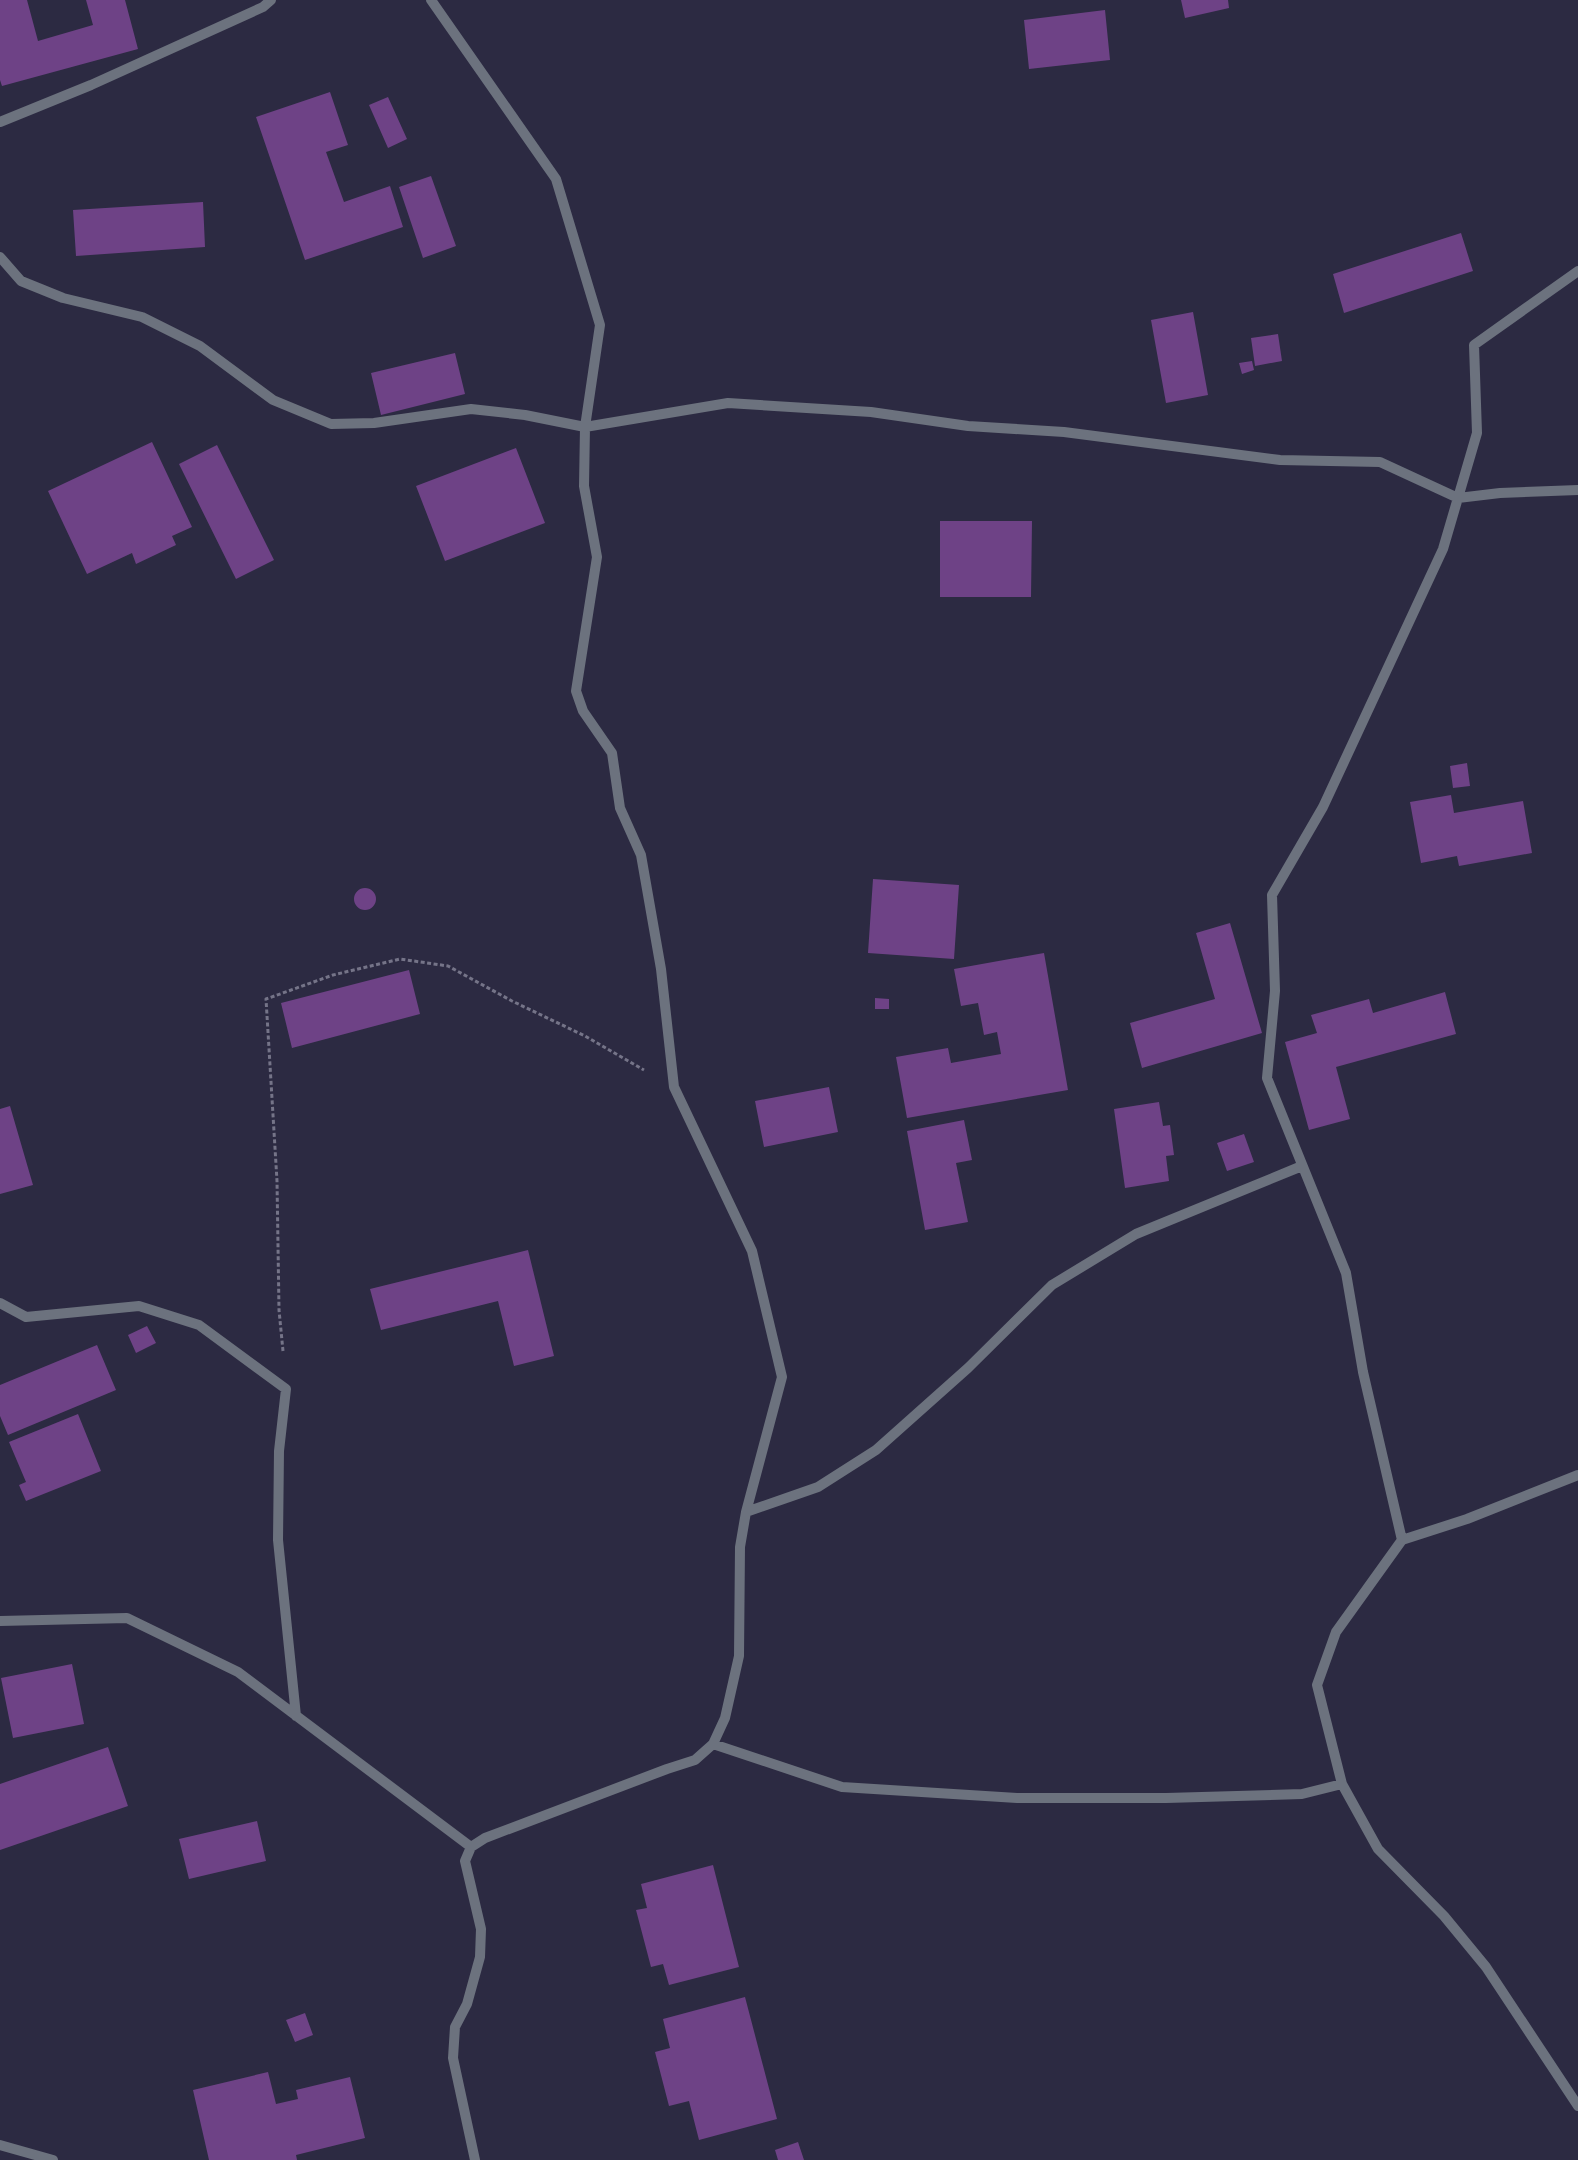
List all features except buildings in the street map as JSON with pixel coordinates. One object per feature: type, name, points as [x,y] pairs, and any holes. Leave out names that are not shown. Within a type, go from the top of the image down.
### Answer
[{"type":"street","points":[[0,122],[91,85],[263,7],[271,0]]},
{"type":"street","points":[[431,0],[556,179],[600,325],[586,427],[584,486],[598,557],[576,691],[583,711],[612,753],[620,808],[640,855],[661,969],[674,1087],[752,1251],[782,1377],[746,1512],[740,1547],[738,1656],[725,1718],[713,1744],[695,1760],[485,1838],[471,1847],[465,1861],[482,1929],[480,1957],[467,2004],[455,2027],[453,2058],[475,2160]]},
{"type":"street","points":[[0,257],[22,281],[63,298],[142,317],[200,346],[273,400],[331,424],[374,423],[471,409],[525,415],[586,427],[728,403],[871,412],[968,426],[1064,432],[1280,460],[1380,462],[1458,498],[1500,493],[1578,490]]},
{"type":"street","points":[[1402,1540],[1363,1372],[1346,1273],[1267,1078],[1275,992],[1272,895],[1323,808],[1443,550],[1477,433],[1474,346],[1578,271]]},
{"type":"street","points":[[746,1512],[818,1487],[876,1450],[968,1368],[1052,1285],[1136,1234],[1302,1166]]},
{"type":"street","points":[[0,1303],[26,1318],[139,1306],[199,1325],[286,1389],[278,1451],[278,1540],[296,1716]]},
{"type":"street","points":[[1578,1475],[1466,1519],[1402,1540],[1336,1632],[1317,1685],[1342,1784],[1378,1848],[1444,1916],[1486,1967],[1578,2106]]},
{"type":"street","points":[[0,1621],[127,1618],[238,1672],[471,1847]]},
{"type":"street","points":[[713,1744],[842,1788],[1017,1798],[1166,1798],[1302,1794],[1342,1784]]},
{"type":"street","points":[[0,2145],[54,2160]]},
{"type":"path","points":[[286,1389],[279,1310],[277,1181],[266,999],[333,975],[400,959],[448,966],[512,1002],[585,1036],[674,1087]]}]
